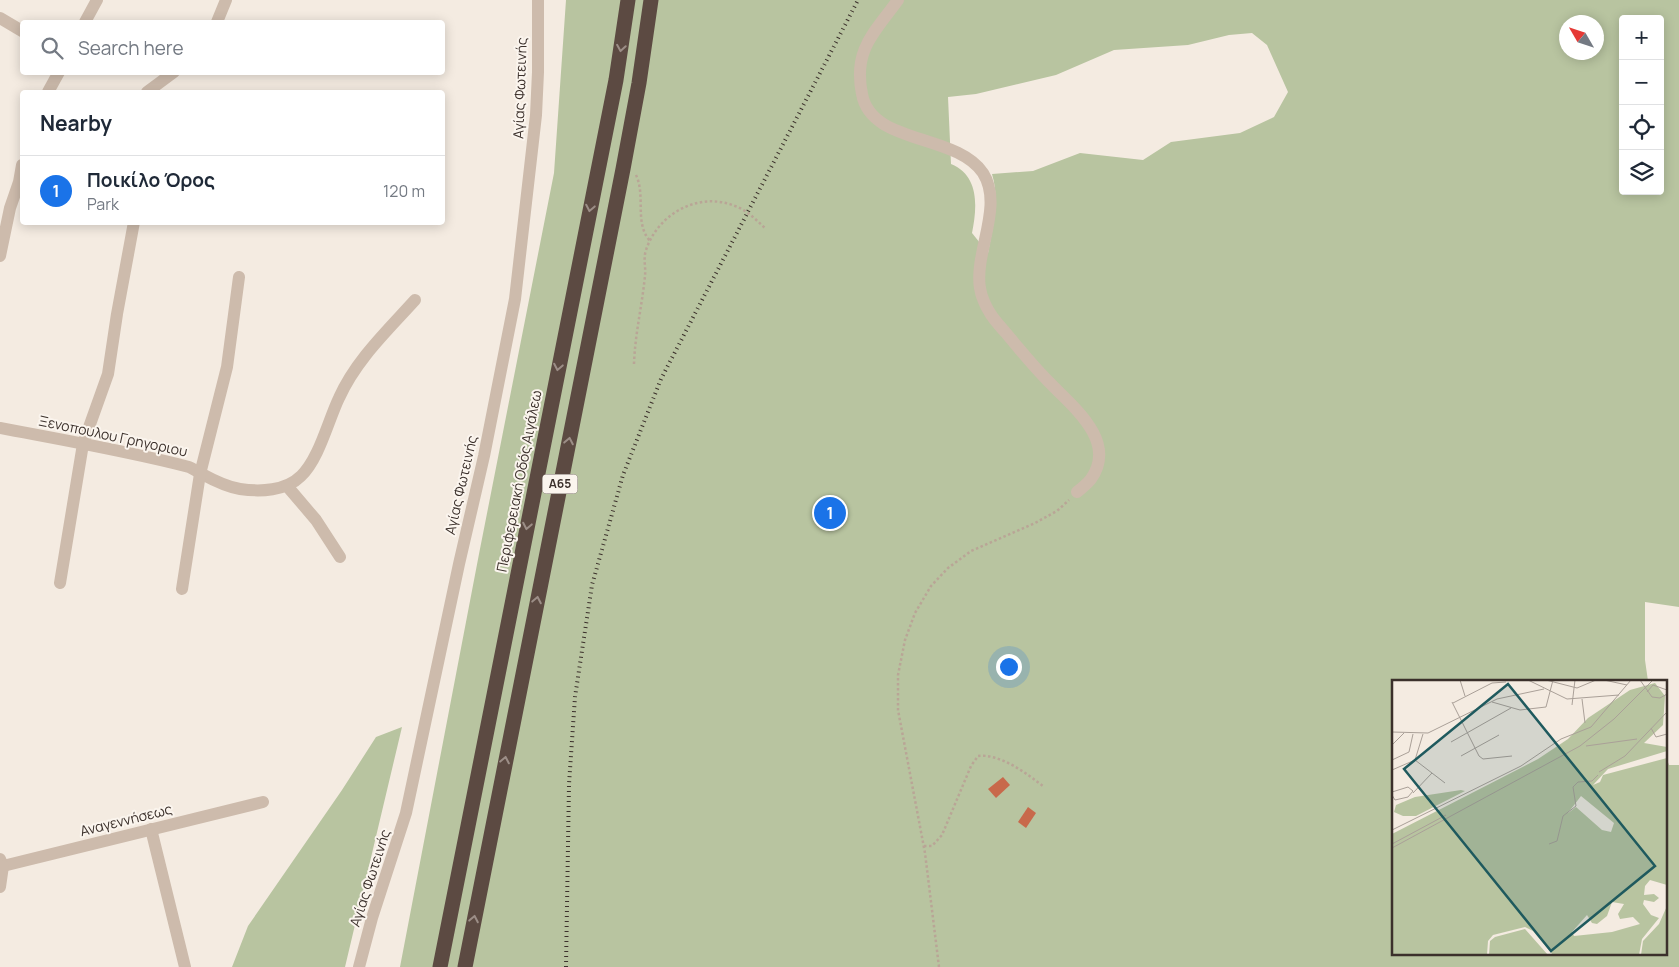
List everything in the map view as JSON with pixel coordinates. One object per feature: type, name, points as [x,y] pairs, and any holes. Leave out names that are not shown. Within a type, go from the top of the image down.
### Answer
[{"type":"highway","name":"Περιφερειακή Οδός Αιγάλεω","points":[[440,967],[614,89],[628,0]]},
{"type":"highway","name":"Α65","points":[[465,967],[623,169],[651,0]]},
{"type":"street","points":[[86,20],[97,0]]},
{"type":"street","points":[[217,20],[226,0]]},
{"type":"street","name":"Αγίας Φωτεινής","points":[[359,967],[372,918],[406,813],[484,456],[515,299],[536,115],[538,0]]},
{"type":"street","points":[[898,0],[867,42],[861,56],[859,75],[864,104],[877,121],[904,134],[958,152],[983,173],[990,188],[990,201],[989,220],[980,268],[980,289],[990,313],[1048,381],[1082,414],[1094,433],[1099,450],[1097,467],[1090,480],[1077,492]]},
{"type":"street","points":[[0,18],[20,30]]},
{"type":"street","points":[[49,90],[57,75]]},
{"type":"street","points":[[150,90],[170,75]]},
{"type":"street","points":[[0,256],[10,208],[20,183]]},
{"type":"street","points":[[60,583],[83,444],[108,374],[133,225]]},
{"type":"street","points":[[182,589],[200,474],[227,367],[239,277]]},
{"type":"street","points":[[340,557],[316,520],[287,486],[302,476],[314,457],[339,398],[355,368],[415,300]]},
{"type":"street","name":"Ξενοπουλου Γρηγοριου","points":[[0,428],[192,468],[218,482],[240,489],[266,490],[287,486]]},
{"type":"street","name":"Αναγεννήσεως","points":[[1,862],[263,802]]},
{"type":"street","points":[[151,829],[185,967]]},
{"type":"street","points":[[0,887],[1,862]]},
{"type":"path","points":[[623,169],[634,172],[638,178],[642,201],[642,229],[650,240]]},
{"type":"path","points":[[634,364],[634,347],[645,275],[644,257],[656,229],[672,213],[685,206],[697,203],[725,202],[743,210],[765,228]]},
{"type":"path","points":[[939,967],[924,846],[898,710],[898,675],[905,640],[915,613],[932,586],[948,568],[971,551],[1035,523],[1057,511],[1077,492]]},
{"type":"path","points":[[924,846],[932,846],[942,835],[971,766],[978,756],[988,755],[998,759],[1018,769],[1044,788]]},
{"type":"green space","points":[[566,0],[1679,0],[1679,607],[1645,602],[1645,660],[1648,680],[1392,680],[1392,954],[1666,954],[1666,757],[1669,765],[1679,765],[1679,967],[400,967],[554,173]],"holes":[[[1252,33],[1267,45],[1288,92],[1274,117],[1240,133],[1171,142],[1143,160],[1080,153],[1033,171],[992,174],[996,204],[988,253],[972,233],[975,213],[974,194],[967,176],[951,164],[948,97],[976,94],[1056,75],[1114,50],[1188,45],[1229,35]]]},
{"type":"green space","points":[[402,727],[345,967],[232,967],[248,926],[342,790],[376,737]]},
{"type":"building","points":[[1003,777],[1010,785],[996,798],[988,789]]},
{"type":"building","points":[[1028,807],[1036,813],[1026,828],[1018,822]]},
{"type":"railway","points":[[566,967],[569,784],[575,697],[592,585],[623,475],[661,379],[858,0]]},
{"type":"place","name":"Ποικίλο Όρος","points":[[830,513]]}]
